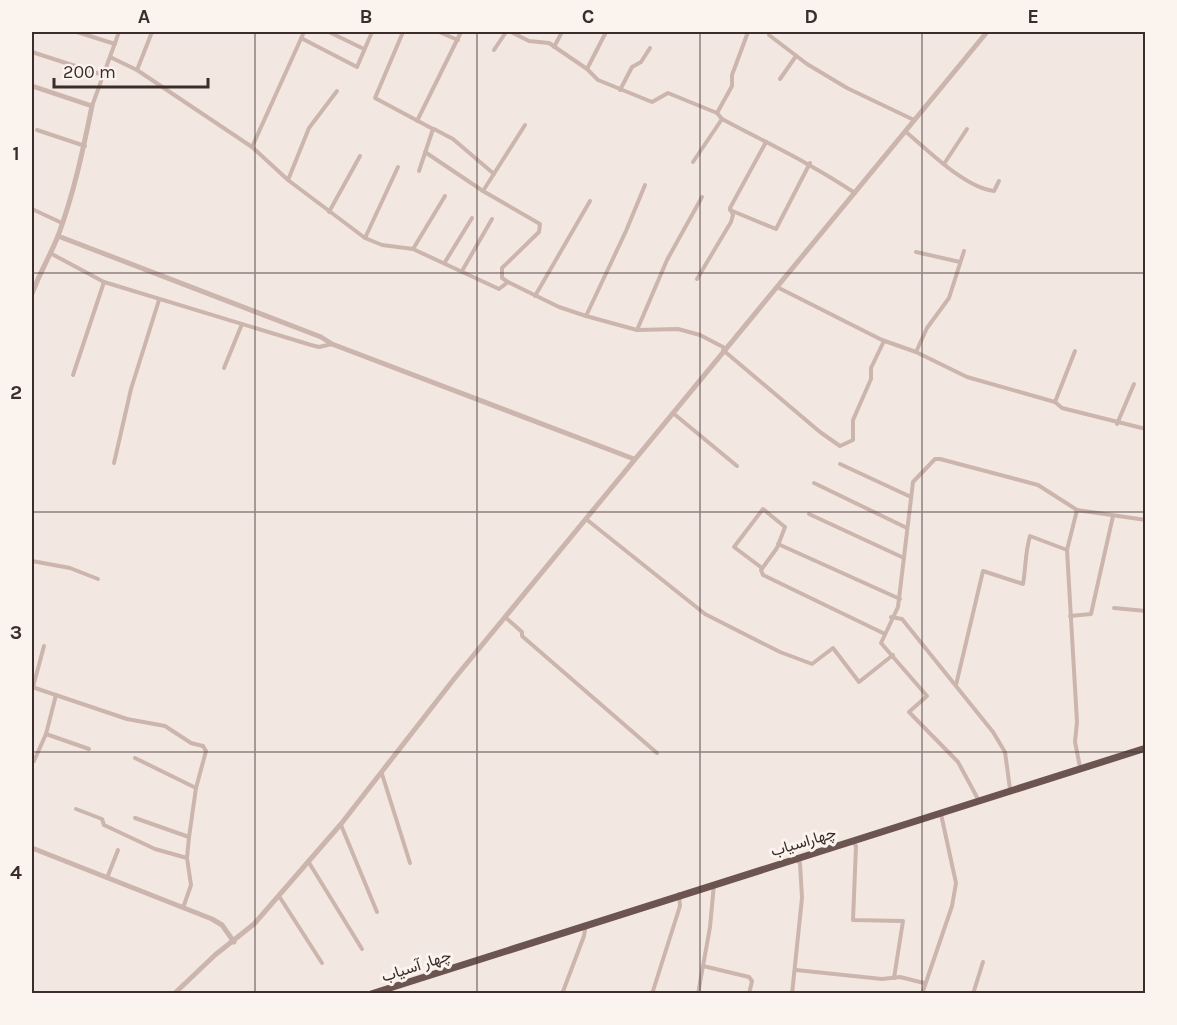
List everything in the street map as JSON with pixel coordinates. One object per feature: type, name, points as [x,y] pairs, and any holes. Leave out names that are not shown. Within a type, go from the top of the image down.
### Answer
[{"type":"highway","name":"چهاراسیاب","points":[[469,962],[678,893],[941,814],[978,799],[1146,748]]},
{"type":"highway","name":"چهار آسیاب","points":[[371,993],[469,962]]},
{"type":"street","points":[[77,32],[115,44]]},
{"type":"street","points":[[32,294],[40,271],[58,236],[86,147],[92,106],[119,32]]},
{"type":"street","points":[[137,70],[152,32]]},
{"type":"street","points":[[252,147],[304,32]]},
{"type":"street","points":[[329,32],[364,49]]},
{"type":"street","points":[[301,38],[357,67],[372,32]]},
{"type":"street","points":[[403,32],[375,98],[453,139],[494,174]]},
{"type":"street","points":[[438,32],[458,40]]},
{"type":"street","points":[[417,121],[461,32]]},
{"type":"street","points":[[494,50],[506,32]]},
{"type":"street","points":[[511,32],[529,41],[549,43],[587,69],[598,80],[620,90],[652,102],[668,93],[717,113],[722,119],[810,163],[855,193]]},
{"type":"street","points":[[554,47],[562,32]]},
{"type":"street","points":[[587,69],[606,32]]},
{"type":"street","points":[[717,113],[732,86],[732,75],[748,32]]},
{"type":"street","points":[[174,993],[215,955],[254,924],[340,824],[672,412],[987,32]]},
{"type":"street","points":[[769,35],[796,56],[847,88],[915,121]]},
{"type":"street","points":[[620,90],[632,67],[642,62],[650,48]]},
{"type":"street","points":[[32,52],[103,75]]},
{"type":"street","points":[[780,79],[796,56]]},
{"type":"street","points":[[110,57],[137,70],[252,147],[288,180],[365,237],[382,246],[413,249],[499,289],[508,282]]},
{"type":"street","points":[[32,86],[92,106]]},
{"type":"street","points":[[288,180],[309,128],[337,91]]},
{"type":"street","points":[[693,162],[722,119]]},
{"type":"street","points":[[483,191],[525,125]]},
{"type":"street","points":[[419,171],[433,129]]},
{"type":"street","points":[[945,164],[967,129]]},
{"type":"street","points":[[37,130],[86,147]]},
{"type":"street","points":[[906,132],[945,164],[976,185],[991,191],[997,189],[999,181]]},
{"type":"street","points":[[729,210],[766,142]]},
{"type":"street","points":[[425,152],[483,191],[540,224],[542,228],[502,268],[502,278],[535,296],[586,316],[637,330],[678,329],[700,335],[724,349],[820,432],[840,446],[853,440],[853,420],[871,379],[871,368],[884,340]]},
{"type":"street","points":[[329,212],[360,156]]},
{"type":"street","points":[[729,210],[776,229],[810,163]]},
{"type":"street","points":[[365,237],[398,167]]},
{"type":"street","points":[[586,316],[626,231],[645,184]]},
{"type":"street","points":[[413,249],[445,196]]},
{"type":"street","points":[[637,330],[667,260],[702,197]]},
{"type":"street","points":[[535,296],[590,201]]},
{"type":"street","points":[[32,209],[62,223]]},
{"type":"street","points":[[697,279],[731,222],[733,215],[729,210]]},
{"type":"street","points":[[445,262],[472,218]]},
{"type":"street","points":[[462,271],[492,219]]},
{"type":"street","points":[[58,236],[634,459]]},
{"type":"street","points":[[916,352],[927,328],[949,298],[964,251]]},
{"type":"street","points":[[916,252],[960,262]]},
{"type":"street","points":[[50,253],[104,282],[159,300],[318,347],[332,344]]},
{"type":"street","points":[[73,375],[104,282]]},
{"type":"street","points":[[777,287],[884,340],[967,376],[1055,402],[1062,408],[1117,424],[1146,429]]},
{"type":"street","points":[[114,463],[131,389],[159,300]]},
{"type":"street","points":[[224,368],[242,324]]},
{"type":"street","points":[[1055,402],[1075,351]]},
{"type":"street","points":[[1117,424],[1134,384]]},
{"type":"street","points":[[672,412],[737,466]]},
{"type":"street","points":[[978,799],[958,762],[909,712],[927,696],[881,643],[900,599],[914,482],[935,459],[940,459],[1038,485],[1077,510],[1146,520]]},
{"type":"street","points":[[840,464],[911,497]]},
{"type":"street","points":[[814,483],[907,528]]},
{"type":"street","points":[[762,568],[734,547],[763,509],[785,527],[778,544],[762,568],[763,574],[885,634]]},
{"type":"street","points":[[1077,510],[1067,550],[1077,722],[1075,742],[1081,768]]},
{"type":"street","points":[[809,514],[904,558]]},
{"type":"street","points":[[1070,616],[1091,614],[1113,516]]},
{"type":"street","points":[[586,519],[705,614],[780,652],[812,664],[833,648],[859,682],[893,655]]},
{"type":"street","points":[[956,685],[983,571],[1023,584],[1026,564],[1024,556],[1030,536],[1067,550]]},
{"type":"street","points":[[778,544],[900,599]]},
{"type":"street","points":[[32,561],[70,568],[98,579]]},
{"type":"street","points":[[1114,608],[1146,611]]},
{"type":"street","points":[[505,617],[522,632],[522,636],[657,753]]},
{"type":"street","points":[[891,617],[902,619],[993,732],[1005,752],[1010,790]]},
{"type":"street","points":[[44,646],[32,687],[127,719],[165,726],[191,743],[203,746],[206,751],[196,788],[189,837],[187,858],[191,885],[183,908]]},
{"type":"street","points":[[32,760],[34,761],[46,734],[56,695]]},
{"type":"street","points":[[46,734],[89,749]]},
{"type":"street","points":[[135,758],[196,788]]},
{"type":"street","points":[[382,774],[410,863]]},
{"type":"street","points":[[76,809],[102,819],[104,825],[155,849],[187,858]]},
{"type":"street","points":[[921,993],[942,939],[957,883],[941,814]]},
{"type":"street","points":[[135,818],[189,837]]},
{"type":"street","points":[[340,824],[377,912]]},
{"type":"street","points":[[852,840],[856,846],[853,921],[903,921],[894,978]]},
{"type":"street","points":[[32,848],[222,925],[234,942]]},
{"type":"street","points":[[107,878],[118,850]]},
{"type":"street","points":[[792,993],[802,898],[800,862],[795,858]]},
{"type":"street","points":[[308,861],[362,949]]},
{"type":"street","points":[[698,993],[710,927],[714,883]]},
{"type":"street","points":[[652,993],[680,906],[678,893]]},
{"type":"street","points":[[279,895],[322,963]]},
{"type":"street","points":[[562,993],[584,936],[586,923]]},
{"type":"street","points":[[973,993],[983,962]]},
{"type":"street","points":[[702,966],[749,977],[752,981],[748,993]]},
{"type":"street","points":[[796,970],[882,979],[894,978],[924,983]]}]
